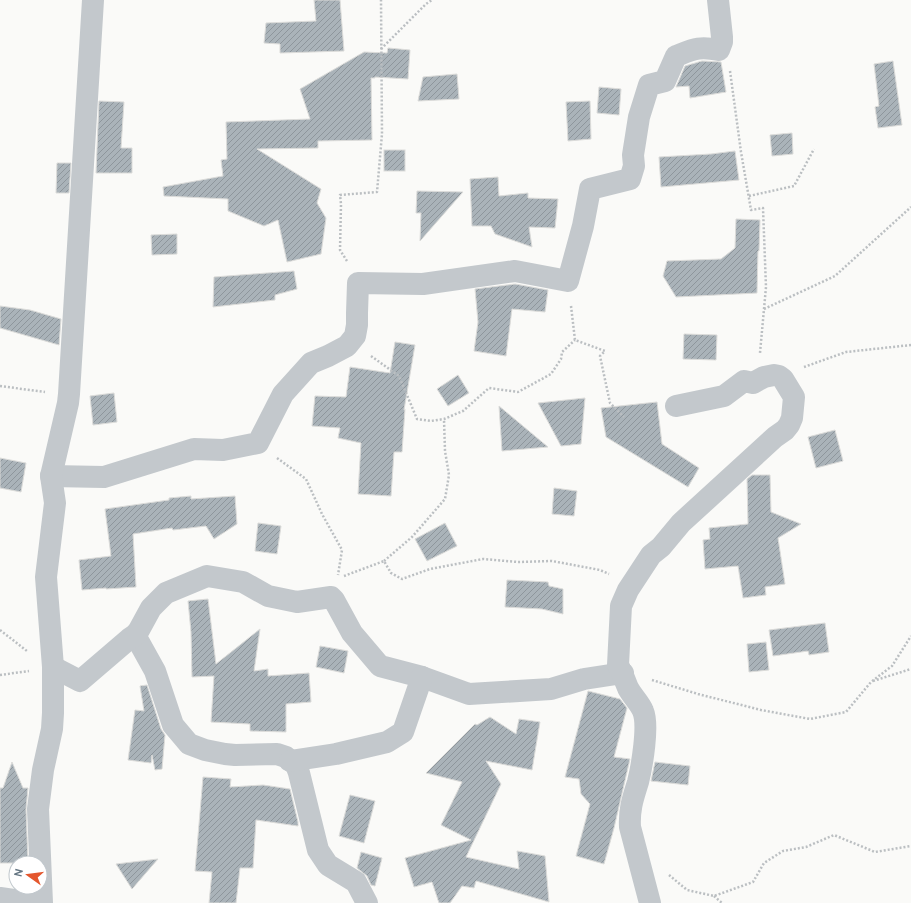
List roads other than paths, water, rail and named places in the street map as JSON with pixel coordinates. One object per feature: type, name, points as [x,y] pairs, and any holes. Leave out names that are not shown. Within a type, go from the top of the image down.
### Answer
[{"type":"street","points":[[42,903],[38,809],[43,770],[52,729],[53,713],[53,667],[46,577],[55,503],[51,476],[69,394],[93,0]]},
{"type":"street","points":[[51,476],[104,477],[194,449],[223,450],[258,443],[283,394],[310,363],[347,346],[355,336],[357,325],[358,283],[423,284],[515,271],[568,281],[583,226],[590,189],[630,179],[634,166],[633,155],[639,117],[648,85],[665,81],[676,56],[697,48],[705,47],[719,50],[722,42],[722,36],[718,0]]},
{"type":"street","points":[[650,903],[630,827],[629,814],[638,780],[646,719],[643,710],[629,689],[623,673],[618,665],[620,614],[623,600],[651,555],[661,547],[681,523],[789,425],[792,418],[794,397],[783,379],[774,375],[764,377],[753,383],[744,381],[724,396],[676,406]]},
{"type":"street","points":[[53,667],[80,681],[129,639],[136,635],[151,608],[166,593],[207,576],[243,582],[268,596],[297,602],[331,597],[352,633],[380,666],[422,677],[469,694],[551,689],[584,679],[623,673]]},
{"type":"street","points":[[136,635],[155,671],[173,725],[188,744],[205,750],[225,754],[277,754],[296,765],[318,850],[328,864],[356,882],[367,903]]},
{"type":"street","points":[[290,761],[336,754],[387,742],[403,732],[422,677]]},
{"type":"street","points":[[0,898],[34,903]]}]
